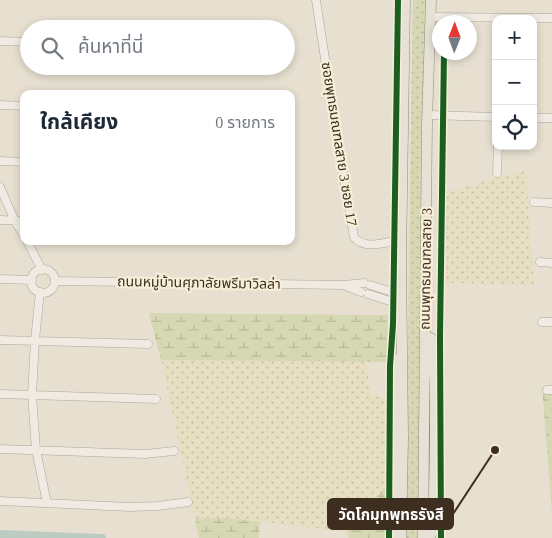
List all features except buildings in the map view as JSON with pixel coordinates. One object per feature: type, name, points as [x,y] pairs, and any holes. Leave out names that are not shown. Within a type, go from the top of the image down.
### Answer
[{"type":"main road","name":"ถนนพุทธมณฑลสาย 3","points":[[401,538],[405,0]]},
{"type":"main road","name":"ถนนพุทธมณฑลสาย 3","points":[[423,538],[431,0]]},
{"type":"main road","points":[[393,538],[397,337],[402,305]]},
{"type":"main road","points":[[426,313],[432,348],[435,390],[434,513],[433,531],[429,538]]},
{"type":"street","name":"ซอยพุทธมณฑลสาย 3 ซอย 17","points":[[316,0],[354,237],[361,243],[367,244],[402,239]]},
{"type":"street","points":[[430,17],[552,18]]},
{"type":"street","points":[[0,41],[20,42]]},
{"type":"street","points":[[0,105],[20,106]]},
{"type":"street","points":[[428,115],[492,117]]},
{"type":"street","points":[[537,118],[552,118]]},
{"type":"street","points":[[497,173],[498,150]]},
{"type":"street","points":[[0,161],[20,162]]},
{"type":"street","points":[[0,187],[20,229]]},
{"type":"street","points":[[534,202],[552,203]]},
{"type":"street","points":[[0,220],[20,221]]},
{"type":"street","points":[[29,245],[42,270]]},
{"type":"street","points":[[540,262],[552,263]]},
{"type":"street","points":[[45,270],[53,275],[55,281],[50,290],[44,293],[33,287],[32,280],[36,272],[45,270]]},
{"type":"street","points":[[0,279],[32,280]]},
{"type":"street","name":"ถนนหมู่บ้านศุภาลัยพรีมาวิลล่า","points":[[55,281],[367,284],[380,288]]},
{"type":"street","points":[[344,285],[402,305]]},
{"type":"street","points":[[378,298],[380,288],[402,305]]},
{"type":"street","points":[[40,292],[32,395],[36,450],[47,503]]},
{"type":"street","points":[[542,322],[552,322]]},
{"type":"street","points":[[0,340],[148,344]]},
{"type":"street","points":[[0,394],[156,399]]},
{"type":"street","points":[[0,449],[145,454],[174,451]]},
{"type":"street","points":[[0,501],[130,507],[188,502]]},
{"type":"shaded area","points":[[526,170],[534,285],[443,283],[444,193]]},
{"type":"shaded area","points":[[161,360],[366,362],[371,394],[385,399],[386,486],[347,532],[228,518],[195,519]]},
{"type":"green space","points":[[413,0],[426,0],[417,538],[407,538],[408,336]]},
{"type":"green space","points":[[149,313],[388,315],[387,362],[161,360]]},
{"type":"green space","points":[[542,387],[552,389],[552,513]]},
{"type":"green space","points":[[386,486],[386,538],[349,538],[347,532]]},
{"type":"green space","points":[[228,518],[260,522],[259,538],[199,538],[195,519]]},
{"type":"waterway","points":[[0,534],[102,538]]},
{"type":"cycle path","points":[[389,538],[390,366],[393,324],[398,0]]},
{"type":"cycle path","points":[[441,538],[440,337],[444,60]]},
{"type":"place","name":"วัดโกมุทพุทธรังสี","points":[[495,450]]}]
